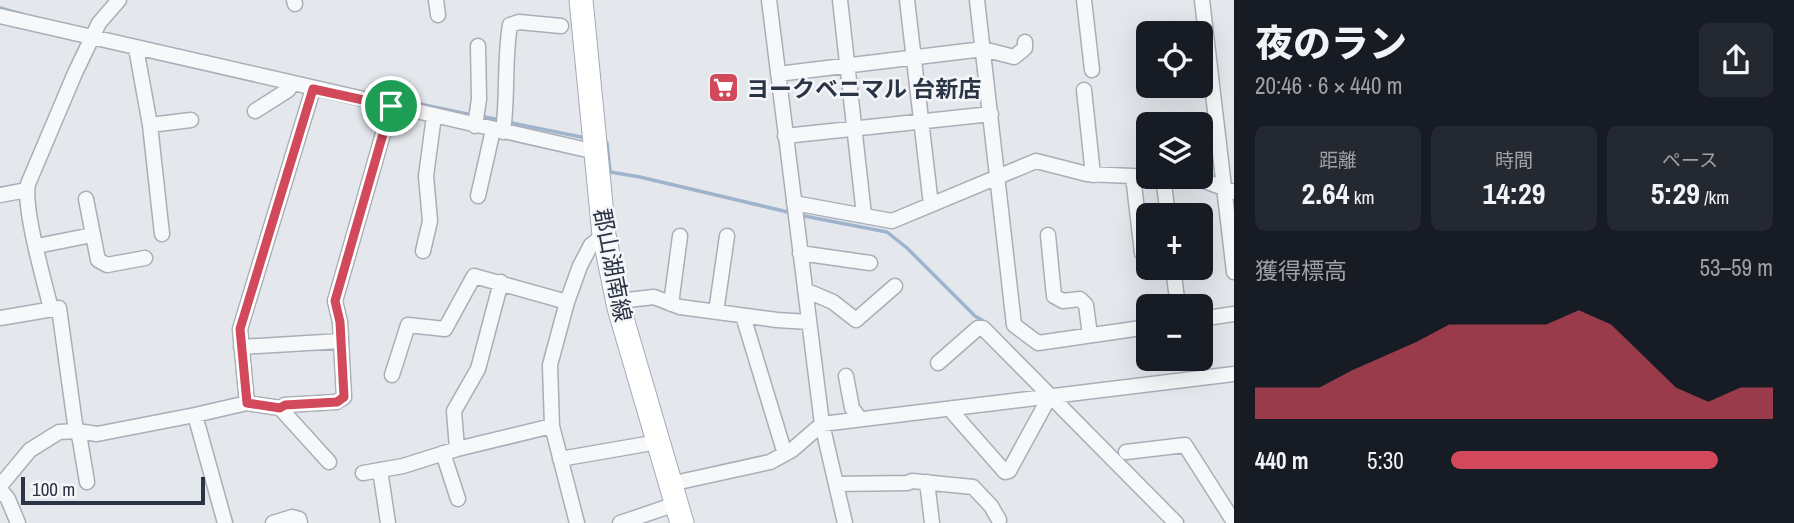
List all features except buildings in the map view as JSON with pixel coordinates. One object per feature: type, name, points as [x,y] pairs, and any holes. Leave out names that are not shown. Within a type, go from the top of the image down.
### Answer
[{"type":"main road","name":"郡山湖南線","points":[[581,0],[604,235],[618,301],[676,504]]},
{"type":"street","points":[[51,309],[27,190],[92,39],[100,23],[119,0]]},
{"type":"street","points":[[769,0],[822,424],[845,523]]},
{"type":"street","points":[[840,0],[864,215]]},
{"type":"street","points":[[906,0],[931,205]]},
{"type":"street","points":[[977,0],[1014,325],[1038,342],[1136,329]]},
{"type":"street","points":[[1084,0],[1092,70]]},
{"type":"street","points":[[1202,0],[1229,190],[1234,272]]},
{"type":"street","points":[[0,16],[596,152]]},
{"type":"street","points":[[478,196],[507,102],[510,25],[519,22],[561,26]]},
{"type":"street","points":[[778,74],[983,49],[1014,57],[1025,48],[1025,42]]},
{"type":"street","points":[[475,126],[479,99],[478,46]]},
{"type":"street","points":[[136,48],[150,125],[162,234]]},
{"type":"street","points":[[255,111],[288,90],[292,84]]},
{"type":"street","points":[[247,403],[240,329],[313,89]]},
{"type":"street","points":[[1084,90],[1093,174]]},
{"type":"street","points":[[280,408],[285,405],[341,401],[344,397],[340,318],[335,309],[335,301],[391,106]]},
{"type":"street","points":[[785,136],[991,114]]},
{"type":"street","points":[[422,250],[430,221],[426,176],[434,116]]},
{"type":"street","points":[[150,125],[191,120]]},
{"type":"street","points":[[794,203],[892,220],[1036,161],[1093,174],[1136,176]]},
{"type":"street","points":[[1133,176],[1136,203]]},
{"type":"street","points":[[0,195],[27,190]]},
{"type":"street","points":[[86,199],[95,256],[102,263],[145,258]]},
{"type":"street","points":[[37,246],[92,235]]},
{"type":"street","points":[[577,523],[552,426],[550,365],[580,266],[592,245],[604,235]]},
{"type":"street","points":[[1048,235],[1054,296],[1063,301],[1080,299],[1086,305],[1090,335]]},
{"type":"street","points":[[671,304],[680,236]]},
{"type":"street","points":[[716,312],[727,236]]},
{"type":"street","points":[[800,253],[870,263]]},
{"type":"street","points":[[392,375],[408,325],[445,329],[474,276],[567,302]]},
{"type":"street","points":[[458,499],[450,451],[454,411],[478,369],[501,282]]},
{"type":"street","points":[[805,290],[833,302],[856,320],[895,286]]},
{"type":"street","points":[[618,301],[651,297],[671,304],[716,312],[809,322]]},
{"type":"street","points":[[0,318],[58,308],[76,430],[87,482]]},
{"type":"street","points":[[1213,317],[1234,314]]},
{"type":"street","points":[[743,316],[785,454]]},
{"type":"street","points":[[938,363],[978,328],[984,328],[1176,523]]},
{"type":"street","points":[[241,347],[341,341]]},
{"type":"street","points":[[620,523],[676,504],[770,462],[785,454],[822,424],[1234,374]]},
{"type":"street","points":[[846,376],[852,408],[860,419]]},
{"type":"street","points":[[952,408],[954,414],[1005,472],[1009,471],[1050,396]]},
{"type":"street","points":[[19,523],[0,487],[30,450],[59,432],[76,430],[85,434],[97,434],[247,403],[280,408],[330,462]]},
{"type":"street","points":[[195,415],[225,523]]},
{"type":"street","points":[[363,473],[404,466],[450,451],[552,426]]},
{"type":"street","points":[[560,459],[658,442]]},
{"type":"street","points":[[1126,452],[1185,444],[1234,522]]},
{"type":"street","points":[[380,470],[388,523]]},
{"type":"street","points":[[836,484],[912,481],[973,487],[991,506],[999,520]]},
{"type":"street","points":[[927,482],[932,523]]},
{"type":"street","points":[[274,523],[295,517],[300,523]]},
{"type":"waterway","points":[[0,8],[25,15]]},
{"type":"waterway","points":[[377,95],[472,115]]},
{"type":"waterway","points":[[480,116],[500,120]]},
{"type":"waterway","points":[[507,122],[586,138]]},
{"type":"waterway","points":[[603,142],[607,143],[610,172],[792,213]]},
{"type":"waterway","points":[[799,215],[887,232],[907,248],[975,316],[985,322]]},
{"type":"place","name":"ヨークベニマル 台新店","points":[[723,88]]},
{"type":"route","points":[[313,89],[391,106],[335,301],[335,309],[340,318],[344,397],[337,402],[285,405],[280,408],[247,403],[240,329],[313,89]]}]
